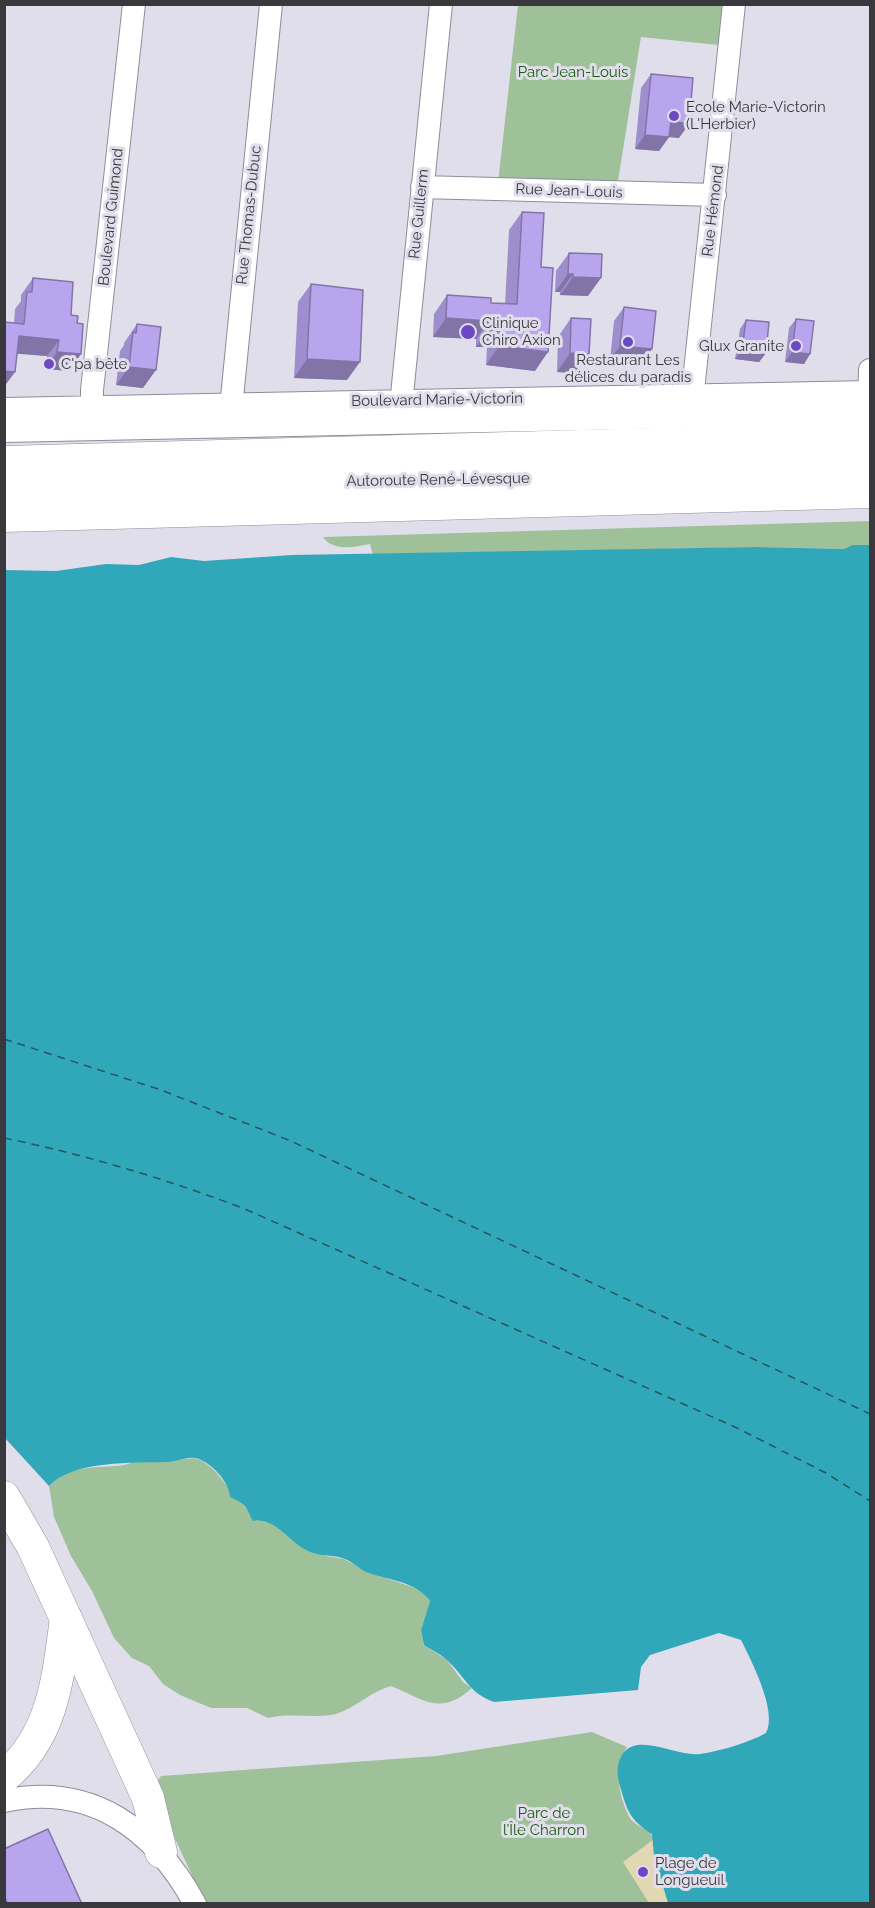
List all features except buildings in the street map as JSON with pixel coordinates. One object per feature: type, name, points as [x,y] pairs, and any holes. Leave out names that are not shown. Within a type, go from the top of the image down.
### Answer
[{"type":"highway","points":[[4,462],[870,410]]},
{"type":"highway","points":[[4,476],[870,452]]},
{"type":"highway","name":"Autoroute René-Lévesque","points":[[4,492],[870,468]]},
{"type":"highway","name":"Autoroute René-Lévesque","points":[[4,516],[870,492]]},
{"type":"highway","points":[[4,1497],[33,1547],[148,1798],[160,1852]]},
{"type":"highway","points":[[4,1777],[30,1750],[45,1723],[56,1687],[66,1617]]},
{"type":"street","name":"Boulevard Guimond","points":[[92,418],[134,4]]},
{"type":"street","name":"Rue Thomas-Dubuc","points":[[230,416],[271,4]]},
{"type":"street","name":"Rue Guillerm","points":[[400,412],[441,4]]},
{"type":"street","name":"Rue Hémond","points":[[691,406],[734,4]]},
{"type":"street","name":"Rue Jean-Louis","points":[[422,187],[715,195]]},
{"type":"street","points":[[870,370],[870,410]]},
{"type":"street","name":"Boulevard Marie-Victorin","points":[[4,409],[92,418],[691,406],[870,410]]},
{"type":"street","name":"Boulevard Marie-Victorin","points":[[4,431],[92,418]]},
{"type":"street","points":[[4,1801],[53,1797],[89,1804],[124,1820],[160,1852],[195,1904]]},
{"type":"green space","name":"Parc Jean-Louis","points":[[518,5],[732,5],[728,46],[641,37],[617,187],[498,183]]},
{"type":"green space","points":[[870,521],[870,545],[844,549],[756,547],[373,555],[370,544],[338,547],[327,542],[323,537]]},
{"type":"green space","points":[[194,1458],[203,1461],[214,1470],[257,1521],[262,1519],[270,1523],[326,1556],[344,1559],[368,1572],[421,1590],[430,1601],[421,1630],[424,1645],[447,1660],[464,1683],[472,1688],[461,1697],[441,1704],[422,1700],[391,1686],[336,1714],[268,1718],[247,1708],[211,1708],[180,1695],[163,1684],[149,1666],[132,1658],[114,1638],[92,1591],[71,1556],[54,1517],[49,1486],[66,1474],[85,1468],[124,1465],[136,1461]]},
{"type":"green space","name":"Parc de l’Île Charron","points":[[592,1732],[627,1747],[620,1764],[620,1791],[632,1821],[653,1837],[656,1866],[668,1903],[205,1903],[154,1794],[155,1784],[161,1776],[436,1756]]},
{"type":"sand","name":"Plage de Longueuil","points":[[654,1839],[654,1856],[668,1903],[649,1903],[623,1862]]},
{"type":"water","points":[[853,545],[870,545],[870,1903],[668,1903],[654,1856],[652,1834],[634,1819],[622,1795],[618,1778],[619,1763],[622,1755],[629,1748],[637,1745],[700,1754],[734,1746],[766,1733],[769,1712],[766,1700],[741,1640],[719,1633],[650,1655],[641,1667],[638,1690],[494,1702],[479,1694],[446,1659],[424,1645],[421,1630],[430,1601],[418,1590],[402,1582],[366,1572],[345,1559],[313,1553],[270,1523],[253,1521],[244,1506],[230,1497],[218,1473],[201,1460],[192,1458],[170,1462],[121,1463],[88,1467],[73,1471],[49,1486],[5,1438],[5,570],[56,571],[106,564],[139,565],[171,557],[204,561],[292,555],[756,547],[844,549]]},
{"type":"ferry route","points":[[4,1039],[161,1090],[291,1141],[870,1414]]},
{"type":"ferry route","points":[[4,1138],[126,1169],[245,1209],[735,1427],[826,1473],[870,1501]]},
{"type":"place","name":"Ecole Marie-Victorin (L'Herbier)","points":[[674,116]]},
{"type":"place","name":"Clinique Chiro Axion","points":[[468,332]]},
{"type":"place","name":"Restaurant Les délices du paradis","points":[[628,342]]},
{"type":"place","name":"Glux Granite","points":[[796,346]]},
{"type":"place","name":"C'pa bête","points":[[49,364]]},
{"type":"place","name":"Plage de Longueuil","points":[[643,1872]]}]
